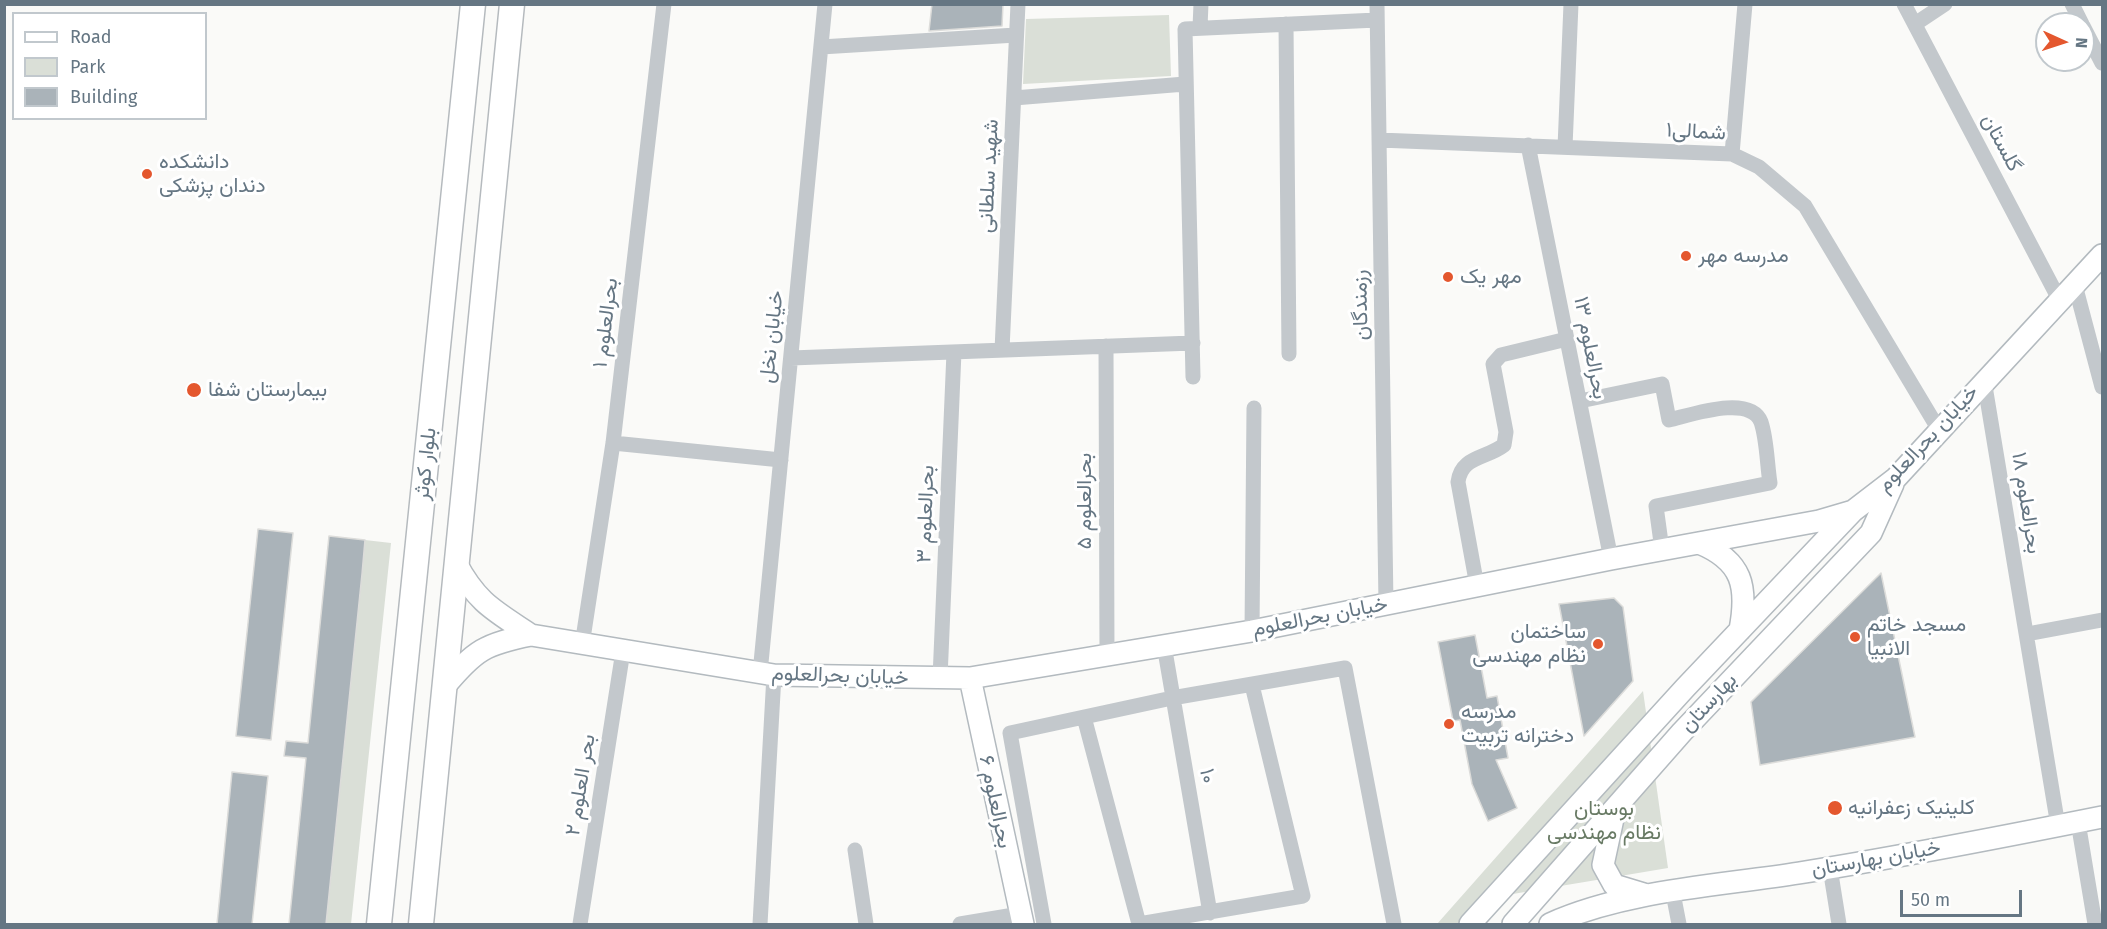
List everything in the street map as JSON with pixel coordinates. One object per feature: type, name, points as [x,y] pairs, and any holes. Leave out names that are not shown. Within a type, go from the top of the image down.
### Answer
[{"type":"main road","name":"بلوار کوثر","points":[[379,924],[473,4]]},
{"type":"main road","name":"بلوار کوثر","points":[[421,924],[512,4]]},
{"type":"street","name":"بحرالعلوم ۱","points":[[582,645],[613,443],[664,4]]},
{"type":"street","name":"خیابان نخل","points":[[760,924],[767,674],[781,460],[825,4]]},
{"type":"street","name":"شهید سلطانی","points":[[1002,350],[1018,4]]},
{"type":"street","points":[[1200,27],[1201,4]]},
{"type":"street","points":[[1565,147],[1571,4]]},
{"type":"street","points":[[1732,154],[1745,4]]},
{"type":"street","name":"گلستان","points":[[1904,4],[2060,301]]},
{"type":"street","points":[[1915,24],[1945,4]]},
{"type":"street","points":[[1193,376],[1185,28],[1286,24],[1377,12]]},
{"type":"street","name":"رزمندگان","points":[[1377,12],[1386,604]]},
{"type":"street","points":[[1286,24],[1289,354]]},
{"type":"street","points":[[821,47],[1017,35]]},
{"type":"street","points":[[2095,48],[2103,63]]},
{"type":"street","points":[[1014,98],[1185,84]]},
{"type":"street","name":"شمالی۱","points":[[1379,140],[1732,154],[1760,167],[1805,206],[1939,430]]},
{"type":"street","name":"بحرالعلوم ۱۳","points":[[1528,145],[1611,558]]},
{"type":"street","name":"خیابان بحرالعلوم","points":[[445,686],[468,658],[486,647],[495,642],[531,635],[767,674],[970,678],[1252,631],[1611,558],[1819,521],[1853,511],[1896,478],[1984,380],[2103,255]]},
{"type":"street","points":[[2075,285],[2103,387]]},
{"type":"street","points":[[1477,586],[1458,482],[1459,470],[1467,462],[1495,452],[1504,445],[1506,432],[1493,364],[1501,355],[1567,339]]},
{"type":"street","points":[[791,358],[1193,343]]},
{"type":"street","name":"بحرالعلوم ۵","points":[[1106,346],[1107,656]]},
{"type":"street","name":"بحرالعلوم ۳","points":[[940,678],[954,352]]},
{"type":"street","name":"بحرالعلوم ۱۸","points":[[1984,380],[2027,634],[2068,824],[2096,924]]},
{"type":"street","points":[[1580,401],[1662,384],[1669,420],[1733,407],[1745,408],[1755,413],[1761,423],[1770,483],[1656,506],[1662,550]]},
{"type":"street","points":[[1252,631],[1254,408]]},
{"type":"street","points":[[613,443],[781,460]]},
{"type":"street","name":"بهارستان","points":[[1513,924],[1616,810],[1682,732],[1871,533],[1896,478]]},
{"type":"street","name":"بهارستان","points":[[1470,924],[1740,630],[1853,511]]},
{"type":"street","points":[[1698,543],[1717,550],[1731,563],[1743,584],[1745,604],[1740,630]]},
{"type":"street","points":[[456,563],[471,590],[491,608],[531,635]]},
{"type":"street","points":[[2027,634],[2103,620]]},
{"type":"street","name":"۱۰","points":[[1164,645],[1210,913]]},
{"type":"street","name":"بحر العلوم ۲","points":[[580,924],[623,651]]},
{"type":"street","points":[[1044,924],[1010,733],[1172,698],[1345,668],[1394,924]]},
{"type":"street","name":"بحرالعلوم ۶","points":[[970,678],[1021,919]]},
{"type":"street","points":[[1083,717],[1139,924],[1303,896],[1252,685]]},
{"type":"street","points":[[1660,717],[1671,712],[1678,714],[1683,720],[1682,732]]},
{"type":"street","points":[[1616,810],[1603,865],[1614,885],[1648,895]]},
{"type":"street","name":"خیابان بهارستان","points":[[1648,895],[1830,868],[2103,817]]},
{"type":"street","points":[[855,850],[866,924]]},
{"type":"street","points":[[1830,868],[1839,924]]},
{"type":"street","points":[[1673,893],[1679,924]]},
{"type":"street","points":[[1550,924],[1569,916],[1648,895]]},
{"type":"street","points":[[960,924],[1021,919]]},
{"type":"green space","points":[[1169,15],[1171,76],[1023,84],[1026,19]]},
{"type":"green space","points":[[365,540],[391,543],[351,924],[326,924]]},
{"type":"green space","name":"بوستان نظام مهندسی","points":[[1643,691],[1668,868],[1495,897],[1469,924],[1437,924]]},
{"type":"building","points":[[932,4],[1003,4],[1002,26],[929,31]]},
{"type":"building","points":[[258,529],[293,533],[271,740],[236,736]]},
{"type":"building","points":[[329,536],[365,540],[326,924],[289,924],[306,758],[284,756],[286,741],[308,743]]},
{"type":"building","name":"مسجد خاتم الانبیا","points":[[1881,573],[1915,737],[1760,765],[1751,702]]},
{"type":"building","name":"ساختمان نظام مهندسی","points":[[1614,598],[1623,607],[1633,681],[1584,736],[1559,604]]},
{"type":"building","points":[[1475,635],[1487,698],[1497,696],[1508,758],[1496,760],[1517,808],[1488,821],[1472,784],[1460,720],[1453,721],[1438,642]]},
{"type":"building","points":[[232,772],[268,776],[252,924],[217,924]]},
{"type":"place","name":"دانشکده دندان پزشکی","points":[[147,174]]},
{"type":"place","name":"مدرسه مهر","points":[[1686,256]]},
{"type":"place","name":"مهر یک","points":[[1448,277]]},
{"type":"place","name":"بیمارستان شفا","points":[[194,390]]},
{"type":"place","name":"مسجد خاتم الانبیا","points":[[1855,637]]},
{"type":"place","name":"ساختمان نظام مهندسی","points":[[1598,644]]},
{"type":"place","name":"مدرسه دخترانه تربیت","points":[[1449,724]]},
{"type":"place","name":"کلینیک زعفرانیه","points":[[1835,808]]}]
